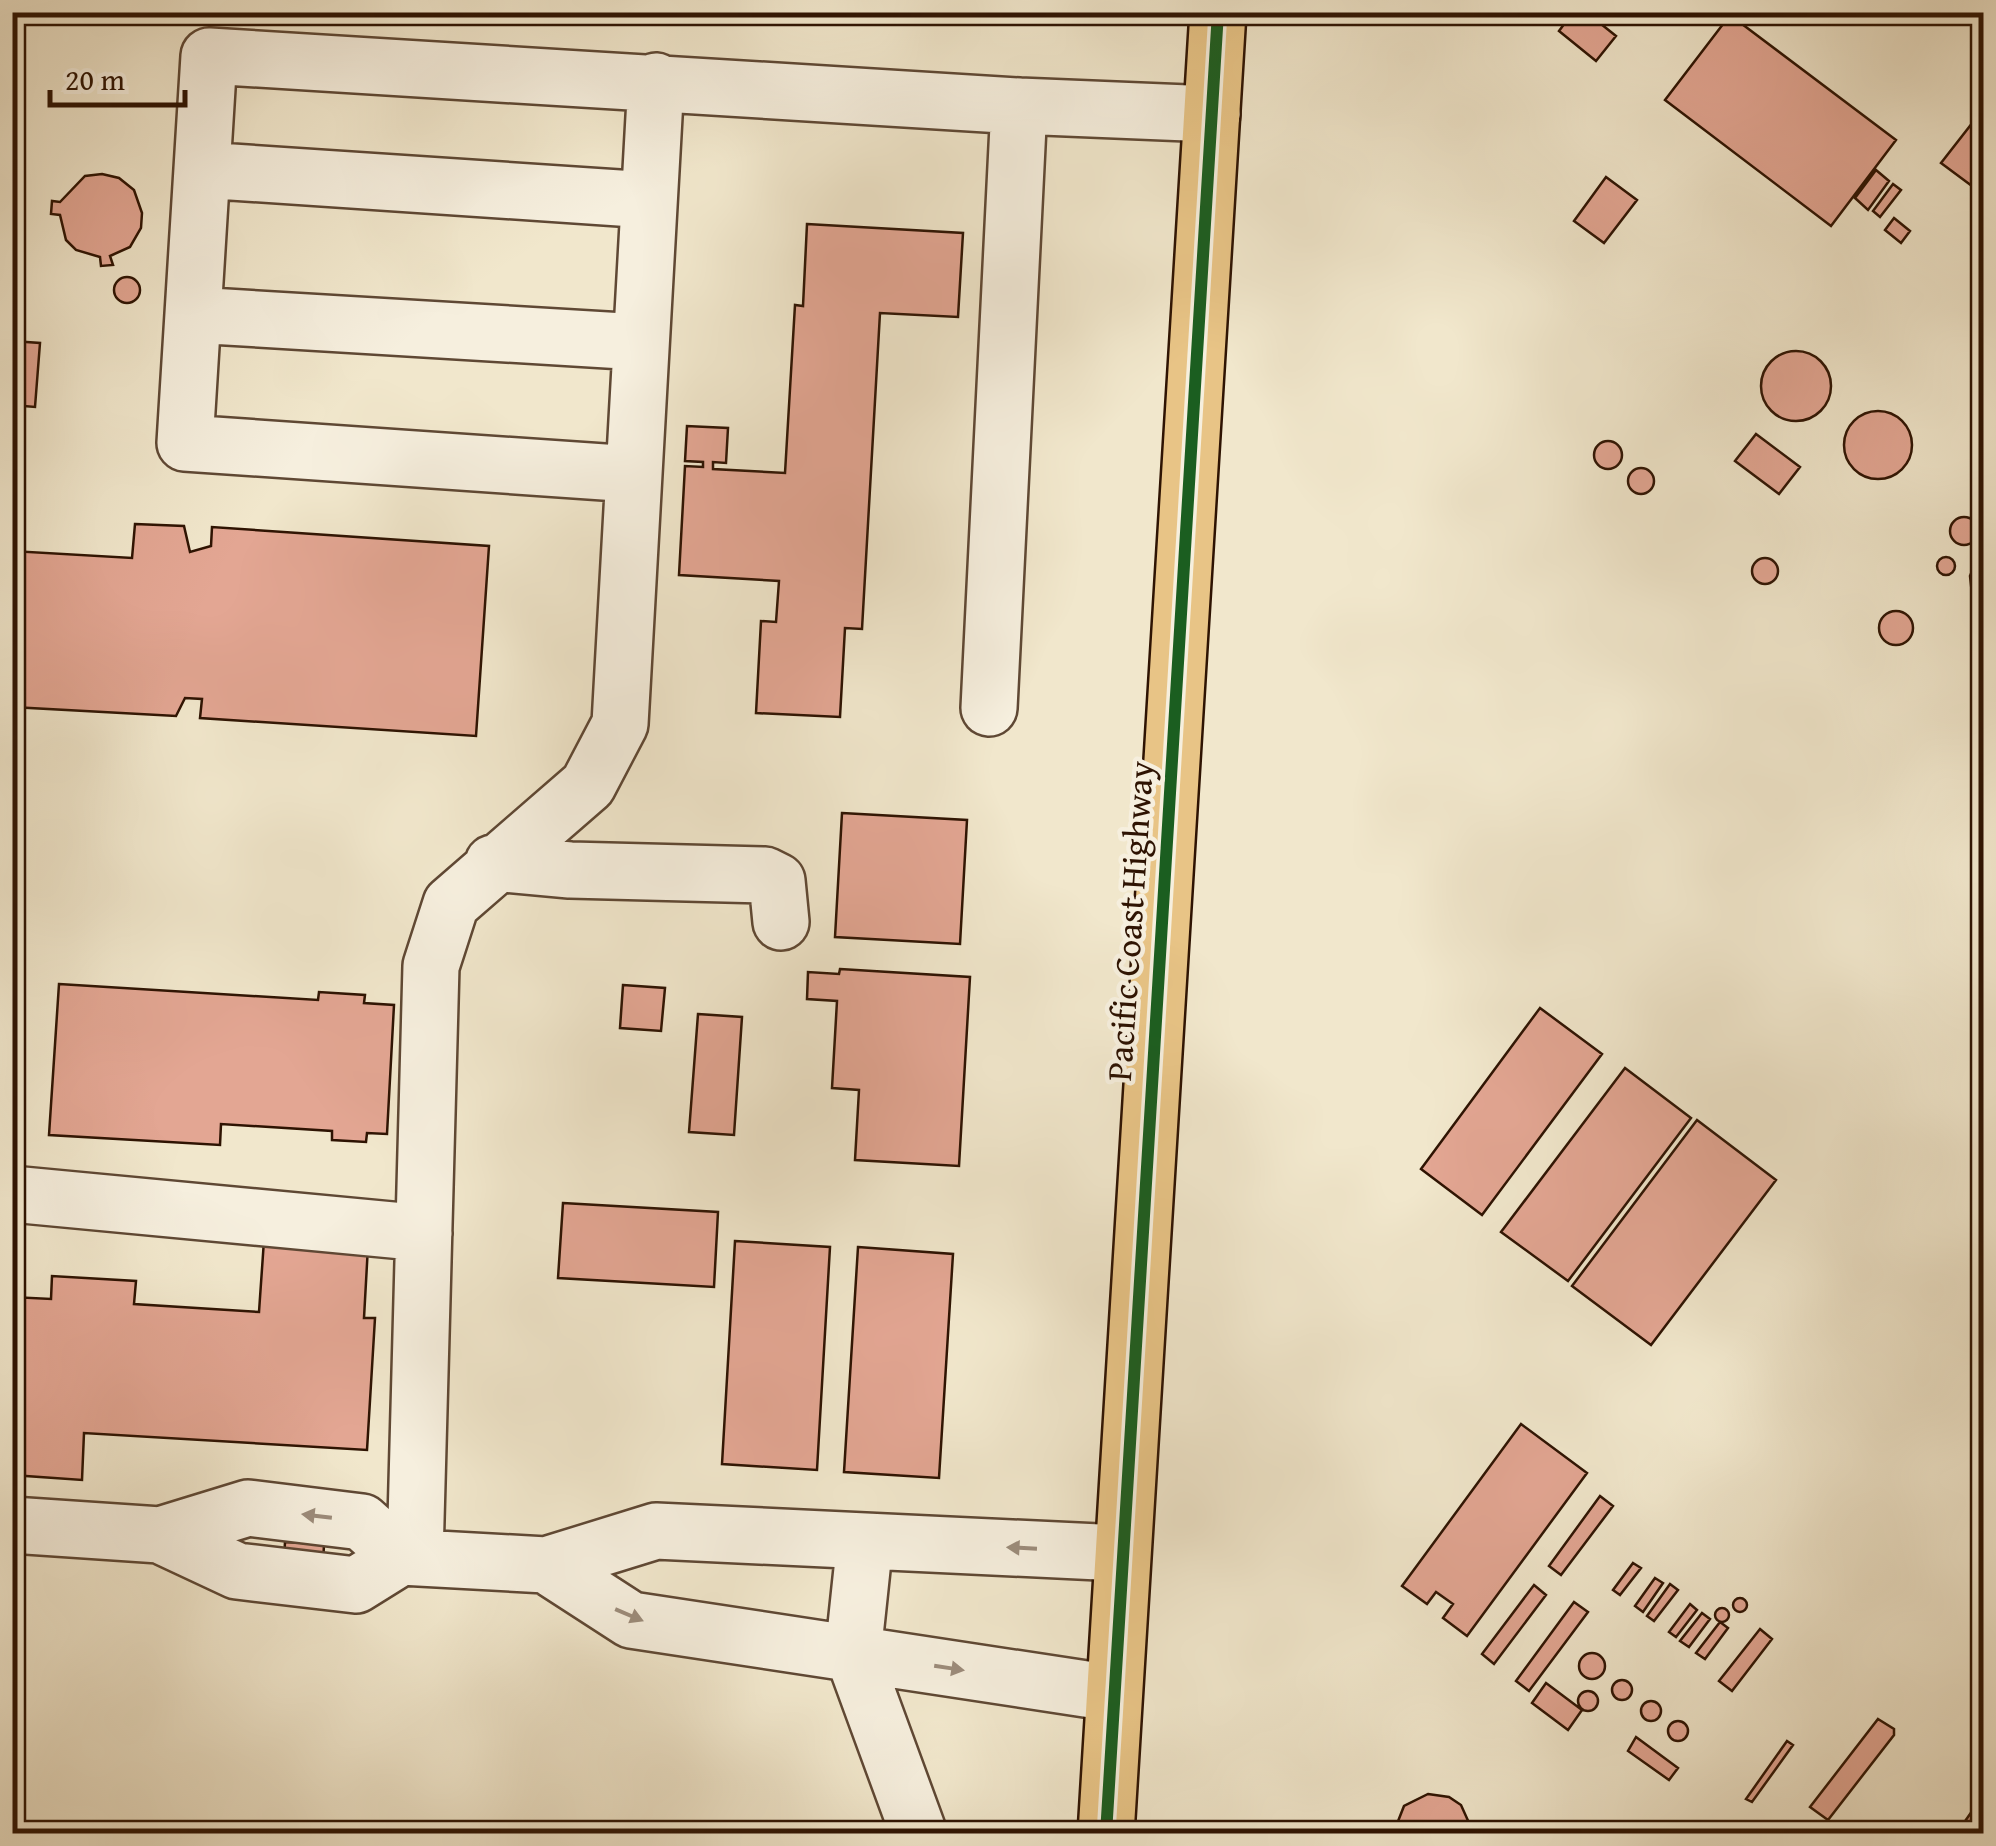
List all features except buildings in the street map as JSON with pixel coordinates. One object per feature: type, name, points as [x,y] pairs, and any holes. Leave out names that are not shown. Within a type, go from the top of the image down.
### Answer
[{"type":"highway","name":"Pacific Coast Highway","points":[[1106,1834],[1120,1553],[1218,12]]},
{"type":"lane","points":[[633,474],[185,443],[209,56],[1019,106],[1212,114]]},
{"type":"lane","points":[[408,1557],[424,1233],[431,966],[450,904],[492,863],[588,785],[620,724],[656,81]]},
{"type":"lane","points":[[989,708],[1019,106]]},
{"type":"lane","points":[[202,170],[649,200]]},
{"type":"lane","points":[[193,315],[640,342]]},
{"type":"lane","points":[[492,863],[570,870],[765,874],[777,881],[781,922]]},
{"type":"lane","points":[[12,1194],[424,1233]]},
{"type":"lane","points":[[12,1525],[160,1535],[237,1571],[356,1585],[408,1557],[546,1565],[656,1531],[1120,1553]]},
{"type":"lane","points":[[865,1541],[853,1654],[918,1834]]},
{"type":"lane","points":[[546,1565],[632,1620],[1112,1693]]},
{"type":"cycle path","points":[[1106,1834],[1218,12]]}]
